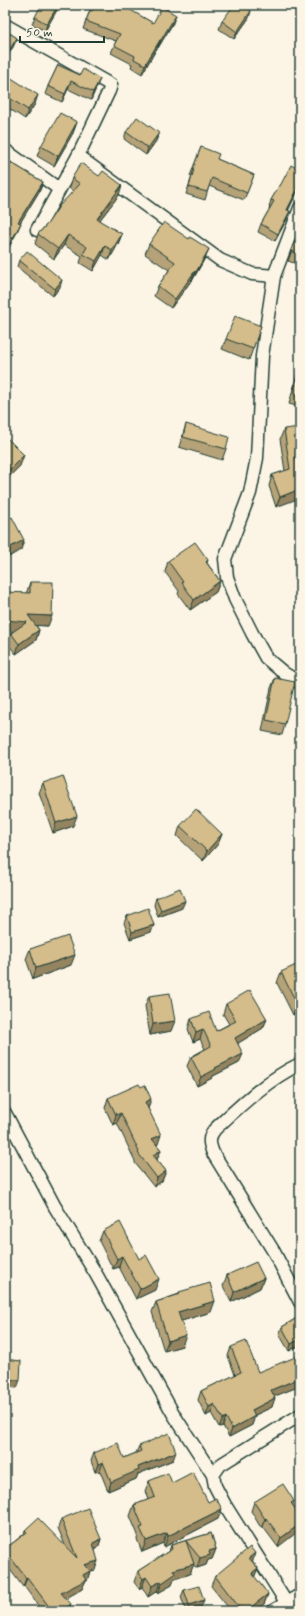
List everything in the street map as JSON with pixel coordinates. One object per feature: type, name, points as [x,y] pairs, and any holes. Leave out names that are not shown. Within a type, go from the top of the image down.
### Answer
[{"type":"street","points":[[5,25],[111,85],[78,156],[37,230]]},
{"type":"street","points":[[5,150],[58,190]]},
{"type":"street","points":[[78,156],[220,260],[252,274],[274,276]]},
{"type":"street","points":[[300,208],[274,276],[262,356],[257,458],[250,493],[225,559],[227,577],[235,599],[266,658],[285,674],[300,683]]},
{"type":"street","points":[[300,1064],[291,1068],[254,1094],[215,1128],[210,1134],[209,1144],[213,1153],[274,1252],[300,1302]]},
{"type":"street","points":[[5,1113],[47,1193],[96,1274],[174,1415],[213,1475],[215,1486],[225,1505],[286,1602]]},
{"type":"street","points":[[213,1475],[220,1465],[300,1415]]},
{"type":"street","points":[[273,1611],[300,1595]]},
{"type":"building","points":[[41,5],[58,5],[47,24],[35,17]]},
{"type":"building","points":[[95,5],[122,5],[153,23],[162,7],[176,15],[145,65],[134,59],[135,56],[114,45],[120,34],[86,21],[90,10],[92,11]]},
{"type":"building","points":[[234,5],[243,5],[251,11],[237,32],[222,21]]},
{"type":"building","points":[[5,30],[17,38],[8,52],[5,51]]},
{"type":"building","points":[[58,65],[80,75],[83,69],[100,79],[93,92],[71,81],[65,94],[48,86]]},
{"type":"building","points":[[5,74],[38,95],[28,110],[5,95]]},
{"type":"building","points":[[60,113],[77,122],[58,156],[41,146]]},
{"type":"building","points":[[137,117],[159,133],[148,148],[126,132]]},
{"type":"building","points":[[201,147],[219,154],[217,159],[254,175],[247,193],[212,178],[207,192],[189,187],[193,168]]},
{"type":"building","points":[[5,159],[43,182],[18,222],[21,223],[13,238],[10,237],[5,245],[5,211],[10,198],[5,195]]},
{"type":"building","points":[[81,163],[99,176],[103,171],[122,185],[97,219],[122,234],[112,250],[105,246],[96,261],[83,254],[87,247],[68,235],[58,249],[38,234],[48,223],[60,205],[80,184],[72,178]]},
{"type":"building","points":[[291,165],[300,170],[300,184],[287,210],[290,211],[278,234],[261,224],[274,201],[271,200]]},
{"type":"building","points":[[164,222],[189,239],[190,237],[209,249],[196,272],[195,271],[175,299],[158,286],[175,262],[149,244]]},
{"type":"building","points":[[300,229],[300,254],[291,251]]},
{"type":"building","points":[[27,251],[62,280],[55,289],[19,260]]},
{"type":"building","points":[[235,316],[261,326],[253,349],[226,339]]},
{"type":"building","points":[[300,367],[300,395],[293,393]]},
{"type":"building","points":[[186,424],[229,437],[226,449],[183,437]]},
{"type":"building","points":[[300,427],[300,455],[295,456],[300,469],[300,489],[280,497],[272,475],[290,469],[284,429]]},
{"type":"building","points":[[5,436],[24,455],[7,472],[5,470]]},
{"type":"building","points":[[12,517],[24,540],[5,550],[5,520]]},
{"type":"building","points":[[195,542],[208,560],[206,562],[220,581],[194,600],[168,561]]},
{"type":"building","points":[[30,582],[53,582],[52,616],[28,615],[39,630],[19,644],[11,633],[27,622],[5,620],[5,592],[30,593]]},
{"type":"building","points":[[275,678],[295,682],[285,724],[266,720]]},
{"type":"building","points":[[63,776],[77,816],[56,823],[43,783]]},
{"type":"building","points":[[196,809],[222,834],[207,851],[180,826]]},
{"type":"building","points":[[180,888],[185,901],[161,910],[156,898]]},
{"type":"building","points":[[148,908],[154,925],[132,932],[127,916]]},
{"type":"building","points":[[68,936],[75,955],[36,968],[30,949]]},
{"type":"building","points":[[298,964],[300,969],[300,1003],[297,1004],[281,972]]},
{"type":"building","points":[[250,990],[267,1019],[235,1038],[243,1054],[201,1077],[191,1057],[211,1046],[203,1029],[196,1032],[191,1019],[209,1012],[216,1031],[236,1021],[226,1004]]},
{"type":"building","points":[[170,993],[175,1021],[153,1024],[149,996]]},
{"type":"building","points":[[139,1084],[141,1087],[145,1085],[151,1099],[145,1102],[161,1135],[152,1139],[161,1150],[153,1155],[166,1171],[157,1178],[138,1153],[139,1152],[121,1113],[116,1115],[108,1098]]},
{"type":"building","points":[[120,1222],[139,1259],[146,1255],[159,1279],[140,1289],[122,1256],[117,1259],[103,1231]]},
{"type":"building","points":[[256,1262],[264,1278],[234,1292],[227,1275]]},
{"type":"building","points":[[210,1283],[215,1301],[178,1312],[186,1335],[168,1341],[156,1302],[180,1294],[179,1292]]},
{"type":"building","points":[[300,1316],[300,1339],[291,1344],[282,1327]]},
{"type":"building","points":[[246,1341],[258,1372],[298,1356],[300,1362],[300,1378],[271,1390],[275,1398],[252,1410],[255,1416],[232,1429],[226,1417],[223,1419],[214,1404],[209,1407],[201,1391],[241,1372],[231,1347]]},
{"type":"building","points":[[5,1359],[21,1361],[20,1380],[5,1379]]},
{"type":"building","points":[[169,1433],[176,1452],[138,1467],[139,1470],[111,1482],[103,1462],[98,1464],[94,1453],[118,1443],[124,1458],[141,1451],[139,1446]]},
{"type":"building","points":[[193,1472],[208,1502],[216,1498],[222,1509],[168,1536],[167,1533],[146,1541],[140,1528],[143,1527],[134,1505],[155,1497],[149,1481],[168,1473],[172,1483]]},
{"type":"building","points":[[283,1484],[294,1501],[291,1503],[300,1515],[300,1524],[281,1538],[266,1518],[265,1519],[254,1502]]},
{"type":"building","points":[[88,1508],[101,1539],[93,1543],[98,1561],[84,1565],[90,1571],[83,1575],[86,1580],[61,1593],[71,1604],[63,1611],[50,1611],[48,1610],[50,1608],[5,1549],[27,1532],[25,1530],[38,1518],[77,1558],[61,1519]]},
{"type":"building","points":[[211,1533],[216,1549],[209,1551],[210,1555],[200,1558],[186,1541],[194,1564],[173,1570],[175,1574],[162,1583],[161,1581],[152,1586],[146,1577],[143,1579],[138,1571],[172,1549],[171,1545]]},
{"type":"building","points":[[250,1547],[255,1553],[249,1558],[258,1568],[252,1573],[268,1594],[246,1611],[242,1611],[215,1576]]},
{"type":"building","points":[[199,1586],[204,1600],[189,1605],[184,1590]]}]
